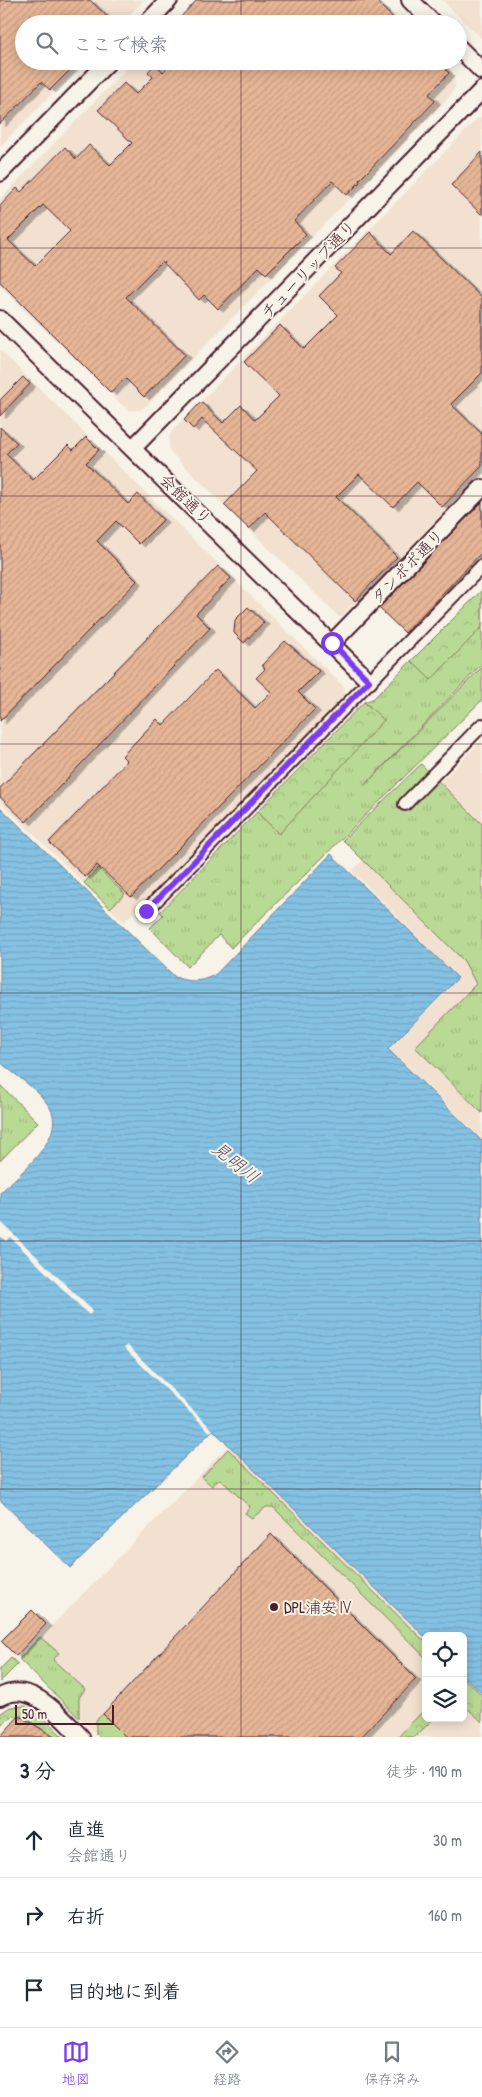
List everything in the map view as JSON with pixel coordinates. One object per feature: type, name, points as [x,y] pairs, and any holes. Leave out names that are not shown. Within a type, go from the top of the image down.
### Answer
[{"type":"street","points":[[155,15],[169,0]]},
{"type":"street","points":[[410,0],[425,15]]},
{"type":"street","points":[[467,57],[482,71]]},
{"type":"street","points":[[0,173],[100,70]]},
{"type":"street","name":"チューリップ通り","points":[[133,448],[482,90]]},
{"type":"street","name":"会館通り","points":[[0,319],[369,681]]},
{"type":"street","name":"タンポポ通り","points":[[332,643],[482,488]]},
{"type":"street","points":[[146,911],[482,566]]},
{"type":"street","points":[[405,804],[482,725]]},
{"type":"street","points":[[0,1697],[13,1692],[32,1694],[50,1707],[81,1737]]},
{"type":"shaded area","points":[[0,0],[144,0],[129,15],[15,15],[15,70],[75,70],[0,147]]},
{"type":"shaded area","points":[[442,0],[482,0],[482,39],[467,24],[467,15],[457,15]]},
{"type":"shaded area","points":[[125,70],[450,70],[453,73],[455,87],[449,97],[140,410],[130,410],[122,405],[0,286],[0,199]]},
{"type":"shaded area","points":[[482,117],[482,473],[340,618],[172,454],[169,449],[169,436],[477,119]]},
{"type":"shaded area","points":[[0,350],[345,688],[344,698],[124,922],[0,802]]},
{"type":"shaded area","points":[[482,740],[482,1139],[390,1049],[459,978],[352,871]]},
{"type":"shaded area","points":[[228,1446],[422,1636],[422,1722],[467,1722],[467,1681],[482,1695],[482,1737],[99,1737],[19,1659]]},
{"type":"green space","points":[[482,590],[482,627],[431,680],[411,661]]},
{"type":"green space","points":[[482,596],[482,664],[364,786],[482,667],[482,700],[231,948],[219,935],[188,967],[150,928],[163,915],[160,912],[257,812],[262,816],[370,707],[364,702],[373,699],[411,661],[414,664]]},
{"type":"green space","points":[[364,702],[384,720],[279,834],[257,812]]},
{"type":"green space","points":[[421,764],[482,824],[482,1113],[415,1047],[476,984],[464,961],[343,840]]},
{"type":"green space","points":[[98,868],[125,894],[110,908],[84,883]]},
{"type":"green space","points":[[0,1085],[38,1122],[0,1161]]},
{"type":"green space","points":[[228,1449],[422,1639],[422,1654],[273,1507],[266,1507],[252,1518],[245,1513],[250,1507],[220,1479],[212,1486],[202,1477]]},
{"type":"green space","points":[[40,1637],[59,1653],[53,1660],[85,1689],[79,1698],[79,1718],[19,1659]]},
{"type":"green space","points":[[11,1658],[18,1664],[0,1682],[0,1669]]},
{"type":"green space","points":[[467,1681],[482,1695],[482,1722],[467,1708]]},
{"type":"green space","points":[[25,1706],[43,1717],[63,1737],[51,1737],[23,1716],[14,1716],[0,1725],[0,1714],[10,1707]]},
{"type":"green space","points":[[422,1712],[422,1722],[430,1722],[415,1737],[398,1737]]},
{"type":"green space","points":[[103,1714],[126,1737],[99,1737],[96,1734],[96,1720]]},
{"type":"water","name":"見明川","points":[[0,807],[175,977],[196,981],[216,974],[331,854],[458,978],[388,1049],[482,1141],[482,1693],[467,1679],[467,1632],[422,1632],[422,1634],[213,1430],[70,1568],[0,1500],[0,1193],[39,1154],[52,1130],[53,1118],[45,1100],[0,1062]]},
{"type":"pier","points":[[0,1221],[93,1311],[89,1315],[10,1237],[6,1241],[0,1236]]},
{"type":"pier","points":[[127,1345],[213,1430],[210,1432],[124,1348]]},
{"type":"building","points":[[0,0],[90,0],[106,15],[15,15],[15,70],[70,70],[50,90],[41,82],[0,124]]},
{"type":"building","points":[[197,0],[375,0],[390,15],[183,15]]},
{"type":"building","points":[[150,70],[161,70],[163,72],[165,70],[446,70],[449,73],[429,94],[435,101],[359,180],[360,182],[347,195],[332,181],[294,221],[306,234],[266,274],[259,267],[218,309],[204,295],[199,300],[162,261],[126,297],[185,355],[144,397],[125,378],[111,393],[0,282],[0,206],[17,188],[21,192],[65,147],[76,159],[89,145],[110,165],[132,143],[98,110],[124,83],[136,94],[153,77],[148,72]],"holes":[[[43,205],[70,231],[35,266],[8,240]]]},
{"type":"building","points":[[482,152],[482,215],[451,185]]},
{"type":"building","points":[[413,231],[482,298],[482,373],[451,404],[482,434],[482,466],[442,507],[417,482],[393,507],[359,474],[336,497],[397,557],[355,601],[265,512],[249,529],[224,505],[257,471],[202,419],[193,429],[184,420],[201,402],[223,423],[241,405],[255,420],[279,396],[244,362],[280,325],[304,349],[338,315],[319,296],[341,273],[335,268],[370,232],[391,254]]},
{"type":"building","points":[[23,377],[30,384],[0,416],[0,400]]},
{"type":"building","points":[[0,427],[17,443],[6,454],[33,480],[68,445],[73,450],[86,437],[99,450],[86,463],[128,504],[138,494],[163,520],[139,544],[116,521],[97,541],[137,581],[0,721]]},
{"type":"building","points":[[482,502],[482,552],[405,633],[379,608]]},
{"type":"building","points":[[218,566],[231,578],[196,614],[210,628],[26,822],[0,797],[0,788]]},
{"type":"building","points":[[248,607],[264,622],[244,643],[234,633],[235,620]]},
{"type":"building","points":[[285,641],[319,671],[298,692],[315,709],[131,897],[97,865],[85,877],[49,842],[127,761],[122,756],[157,719],[163,725],[216,670],[255,708],[271,692],[256,678],[265,669],[262,665]]},
{"type":"building","name":"DPL浦安Ⅳ","points":[[271,1534],[416,1679],[361,1737],[126,1737],[103,1714]]},
{"type":"building","points":[[32,1610],[46,1624],[16,1656],[1,1641]]},
{"type":"building","points":[[18,1717],[22,1717],[54,1737],[0,1737]]},
{"type":"place","name":"DPL浦安Ⅳ","points":[[274,1607]]},
{"type":"route","points":[[146,911],[369,681],[332,643]]}]
